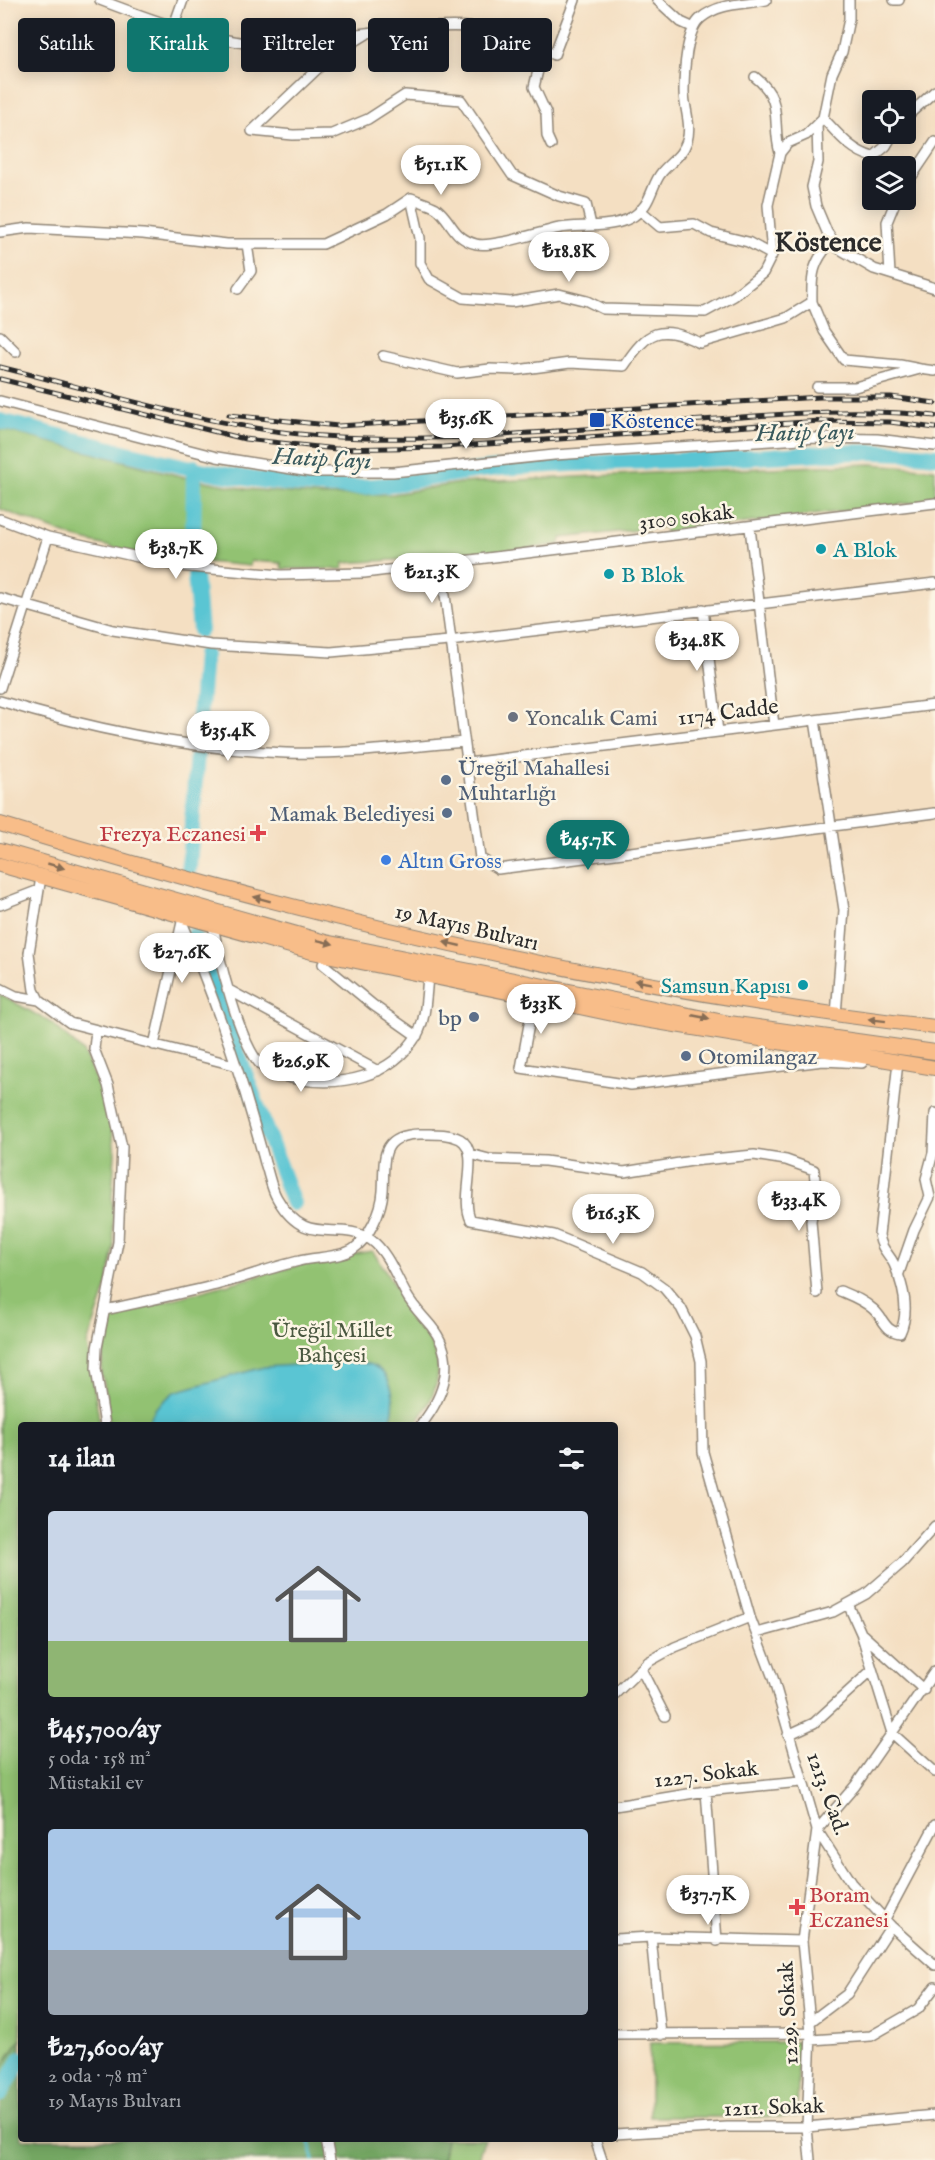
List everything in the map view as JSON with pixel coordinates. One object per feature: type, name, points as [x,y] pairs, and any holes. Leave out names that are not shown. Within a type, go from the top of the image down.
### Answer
[{"type":"highway","name":"19 Mayıs Bulvarı","points":[[0,824],[144,868],[323,915],[539,964],[836,1015],[935,1027]]},
{"type":"highway","name":"19 Mayıs Bulvarı","points":[[0,850],[325,942],[729,1023],[935,1052]]},
{"type":"highway","points":[[0,865],[40,884],[136,904],[183,919],[312,952],[627,1017],[935,1068]]},
{"type":"highway","points":[[136,904],[159,895]]},
{"type":"highway","points":[[528,996],[620,1002]]},
{"type":"street","points":[[100,0],[147,18]]},
{"type":"street","points":[[177,18],[183,0]]},
{"type":"street","points":[[552,54],[554,55],[575,0]]},
{"type":"street","points":[[657,0],[681,22],[692,27]]},
{"type":"street","points":[[411,198],[436,209],[460,237],[474,244],[490,246],[533,232],[612,224],[633,217],[645,206],[661,172],[678,158],[687,140],[689,126],[684,92],[692,27],[703,17],[731,3],[766,0]]},
{"type":"street","points":[[849,0],[849,19],[842,52],[832,74],[820,121],[818,162],[812,187],[816,206],[838,248],[874,269],[935,288]]},
{"type":"street","points":[[894,0],[900,0]]},
{"type":"street","points":[[229,40],[278,46],[368,33]]},
{"type":"street","points":[[368,34],[331,56],[252,131],[293,135],[332,134],[368,119],[405,95],[461,100],[512,175],[585,204],[591,225]]},
{"type":"street","points":[[538,72],[534,87],[546,113],[547,136],[551,145]]},
{"type":"street","points":[[755,77],[768,87],[775,106],[778,123],[775,138],[780,153]]},
{"type":"street","points":[[916,108],[935,91]]},
{"type":"street","points":[[820,121],[861,154],[873,157],[887,144]]},
{"type":"street","points":[[411,198],[420,238],[420,263],[429,279],[463,298],[511,302],[559,294],[587,301],[603,309],[705,312],[734,296],[763,273],[772,255],[768,205],[780,153],[788,142],[806,135],[820,121]]},
{"type":"street","points":[[916,170],[935,142]]},
{"type":"street","points":[[0,232],[29,228],[97,231],[247,244],[323,244],[387,214],[411,198]]},
{"type":"street","points":[[640,210],[660,227],[694,224],[711,233],[748,242],[772,255]]},
{"type":"street","points":[[890,274],[887,222],[892,210]]},
{"type":"street","points":[[833,240],[819,255],[811,279],[812,302],[824,331],[844,360],[935,371]]},
{"type":"street","points":[[238,288],[251,271],[252,261],[247,244]]},
{"type":"street","points":[[383,356],[457,373],[490,369],[517,370],[570,363],[624,366],[640,342],[656,332],[679,333],[700,343],[786,318],[812,302]]},
{"type":"street","points":[[0,336],[16,352],[0,346]]},
{"type":"street","points":[[817,387],[855,387],[920,369]]},
{"type":"street","points":[[0,402],[217,457],[310,472],[393,472],[554,455],[816,438],[877,439],[935,446]]},
{"type":"street","name":"3100 sokak","points":[[0,519],[48,537],[178,566],[281,575],[364,573],[441,565],[935,503]]},
{"type":"street","points":[[750,528],[774,725]]},
{"type":"street","points":[[0,688],[48,537]]},
{"type":"street","points":[[441,565],[449,640],[480,858],[498,869],[935,813]]},
{"type":"street","points":[[0,598],[113,630],[211,645],[331,652],[935,583]]},
{"type":"street","points":[[703,609],[718,732]]},
{"type":"street","points":[[0,701],[93,727],[209,747],[308,752],[464,742]]},
{"type":"street","name":"1174 Cadde","points":[[468,763],[935,705]]},
{"type":"street","points":[[815,720],[844,910],[836,1015]]},
{"type":"street","points":[[0,905],[40,884]]},
{"type":"street","points":[[39,1000],[34,990],[29,953],[40,884]]},
{"type":"street","points":[[154,1045],[183,919]]},
{"type":"street","points":[[183,919],[234,1065],[275,1196],[287,1214],[302,1226],[372,1240],[384,1255],[415,1309],[431,1326],[441,1344],[447,1371],[444,1385],[439,1400],[423,1422]]},
{"type":"street","points":[[213,925],[227,990],[261,1066],[274,1073],[323,1083],[348,1081],[378,1071],[402,1055],[417,1035],[423,1015],[428,977]]},
{"type":"street","points":[[323,964],[332,974],[417,1035]]},
{"type":"street","points":[[0,988],[16,996],[39,1000],[70,1023],[234,1065]]},
{"type":"street","points":[[227,990],[378,1071]]},
{"type":"street","points":[[528,996],[521,1068],[631,1085],[823,1061],[862,1063]]},
{"type":"street","points":[[96,1030],[93,1049],[108,1085],[122,1147],[118,1242],[97,1348],[96,1369],[105,1422]]},
{"type":"street","points":[[840,1291],[862,1300],[876,1311],[884,1326],[900,1334],[907,1308],[893,1263],[882,1249],[879,1235],[898,1062]]},
{"type":"street","points":[[898,1277],[914,1230],[930,1197],[926,1179],[933,1153],[935,1113]]},
{"type":"street","points":[[105,1310],[212,1286],[300,1260],[347,1252],[363,1238],[380,1208],[383,1193],[382,1161],[386,1151],[394,1140],[410,1134],[444,1134],[461,1140],[468,1146],[470,1154],[489,1159],[545,1161],[624,1172],[692,1161],[754,1155],[786,1160],[814,1170],[816,1190],[811,1221],[816,1293]]},
{"type":"street","name":"1213. Cad.","points":[[470,1154],[466,1210],[471,1220],[554,1235],[642,1272],[664,1288],[681,1308],[695,1336],[702,1361],[703,1452],[750,1617],[773,1678],[801,1782],[817,1830],[852,1883],[888,1922],[935,1965]]},
{"type":"street","points":[[757,1633],[833,1612],[866,1594],[902,1563],[935,1526]]},
{"type":"street","points":[[848,1604],[861,1633],[892,1733],[935,1772]]},
{"type":"street","points":[[618,1691],[640,1669],[675,1647],[750,1617]]},
{"type":"street","points":[[861,1633],[924,1689]]},
{"type":"street","points":[[640,1669],[665,1716]]},
{"type":"street","points":[[788,1735],[814,1723],[871,1671]]},
{"type":"street","points":[[817,1830],[855,1786],[935,1671]]},
{"type":"street","name":"1227. Sokak","points":[[618,1806],[706,1791],[801,1782]]},
{"type":"street","points":[[706,1791],[717,1941]]},
{"type":"street","points":[[810,2022],[847,1994],[888,1922],[935,1825]]},
{"type":"street","name":"1229. Sokak","points":[[810,2160],[807,2127],[811,2037],[802,1941],[817,1830]]},
{"type":"street","points":[[651,1937],[661,2035]]},
{"type":"street","points":[[618,1939],[651,1937],[717,1941],[802,1941]]},
{"type":"street","points":[[618,2034],[871,2036],[918,2009],[935,1988]]},
{"type":"street","points":[[932,2115],[935,2106]]},
{"type":"street","name":"1211. Sokak","points":[[618,2134],[727,2127],[807,2127],[932,2115]]},
{"type":"street","points":[[327,2142],[330,2160]]},
{"type":"street","points":[[596,2142],[602,2160]]},
{"type":"green space","points":[[0,429],[184,477],[246,489],[324,496],[393,494],[460,483],[871,464],[935,469],[935,500],[665,533],[665,527],[561,538],[560,544],[410,565],[410,559],[344,563],[343,569],[282,569],[281,563],[251,561],[250,566],[173,559],[174,552],[140,545],[139,554],[75,538],[0,509]]},
{"type":"green space","points":[[0,994],[53,1024],[83,1052],[101,1090],[111,1121],[115,1153],[112,1198],[114,1248],[107,1286],[87,1344],[100,1422],[18,1422],[18,2116],[0,2155]]},
{"type":"green space","name":"Üreğil Millet Bahçesi","points":[[372,1251],[380,1262],[424,1331],[437,1359],[438,1373],[435,1388],[417,1422],[109,1422],[101,1375],[107,1317],[314,1261]]},
{"type":"green space","points":[[799,2042],[797,2117],[650,2117],[650,2043]]},
{"type":"green space","points":[[18,2043],[18,2142],[445,2142],[442,2160],[0,2160],[0,2069]]},
{"type":"green space","points":[[445,2142],[484,2142],[480,2151],[480,2160],[442,2160]]},
{"type":"water","points":[[346,1362],[374,1366],[386,1378],[393,1393],[391,1418],[389,1422],[148,1422],[155,1409],[174,1392],[264,1367]]},
{"type":"waterway","name":"Hatip Çayı","points":[[0,421],[210,472],[253,479],[339,487],[377,486],[471,471],[546,465],[853,452],[935,456]]},
{"type":"waterway","points":[[193,556],[194,467]]},
{"type":"waterway","points":[[195,575],[200,630]]},
{"type":"waterway","points":[[198,733],[204,655]]},
{"type":"waterway","points":[[189,868],[197,753]]},
{"type":"waterway","points":[[194,935],[293,1203]]},
{"type":"waterway","points":[[0,2095],[18,2064]]},
{"type":"waterway","points":[[309,2142],[314,2160]]},
{"type":"railway","points":[[0,367],[210,420],[296,434],[339,437],[480,436],[826,412],[880,412],[935,416]]},
{"type":"railway","points":[[0,379],[245,439],[336,449],[443,447],[820,421],[890,422],[935,428]]},
{"type":"railway","points":[[229,415],[338,426],[820,397],[891,397],[935,403]]},
{"type":"place","name":"Köstence","points":[[597,420]]},
{"type":"place","name":"A Blok","points":[[821,549]]},
{"type":"place","name":"B Blok","points":[[609,574]]},
{"type":"place","name":"Yoncalık Cami","points":[[513,717]]},
{"type":"place","name":"Üreğil Mahallesi Muhtarlığı","points":[[446,780]]},
{"type":"place","name":"Mamak Belediyesi","points":[[447,813]]},
{"type":"place","name":"Frezya Eczanesi","points":[[258,833]]},
{"type":"place","name":"Altın Gross","points":[[386,860]]},
{"type":"place","name":"Samsun Kapısı","points":[[803,985]]},
{"type":"place","name":"bp","points":[[474,1017]]},
{"type":"place","name":"Otomilangaz","points":[[686,1056]]},
{"type":"place","name":"Boram Eczanesi","points":[[797,1907]]},
{"type":"district","name":"Köstence","points":[[828,241]]}]
